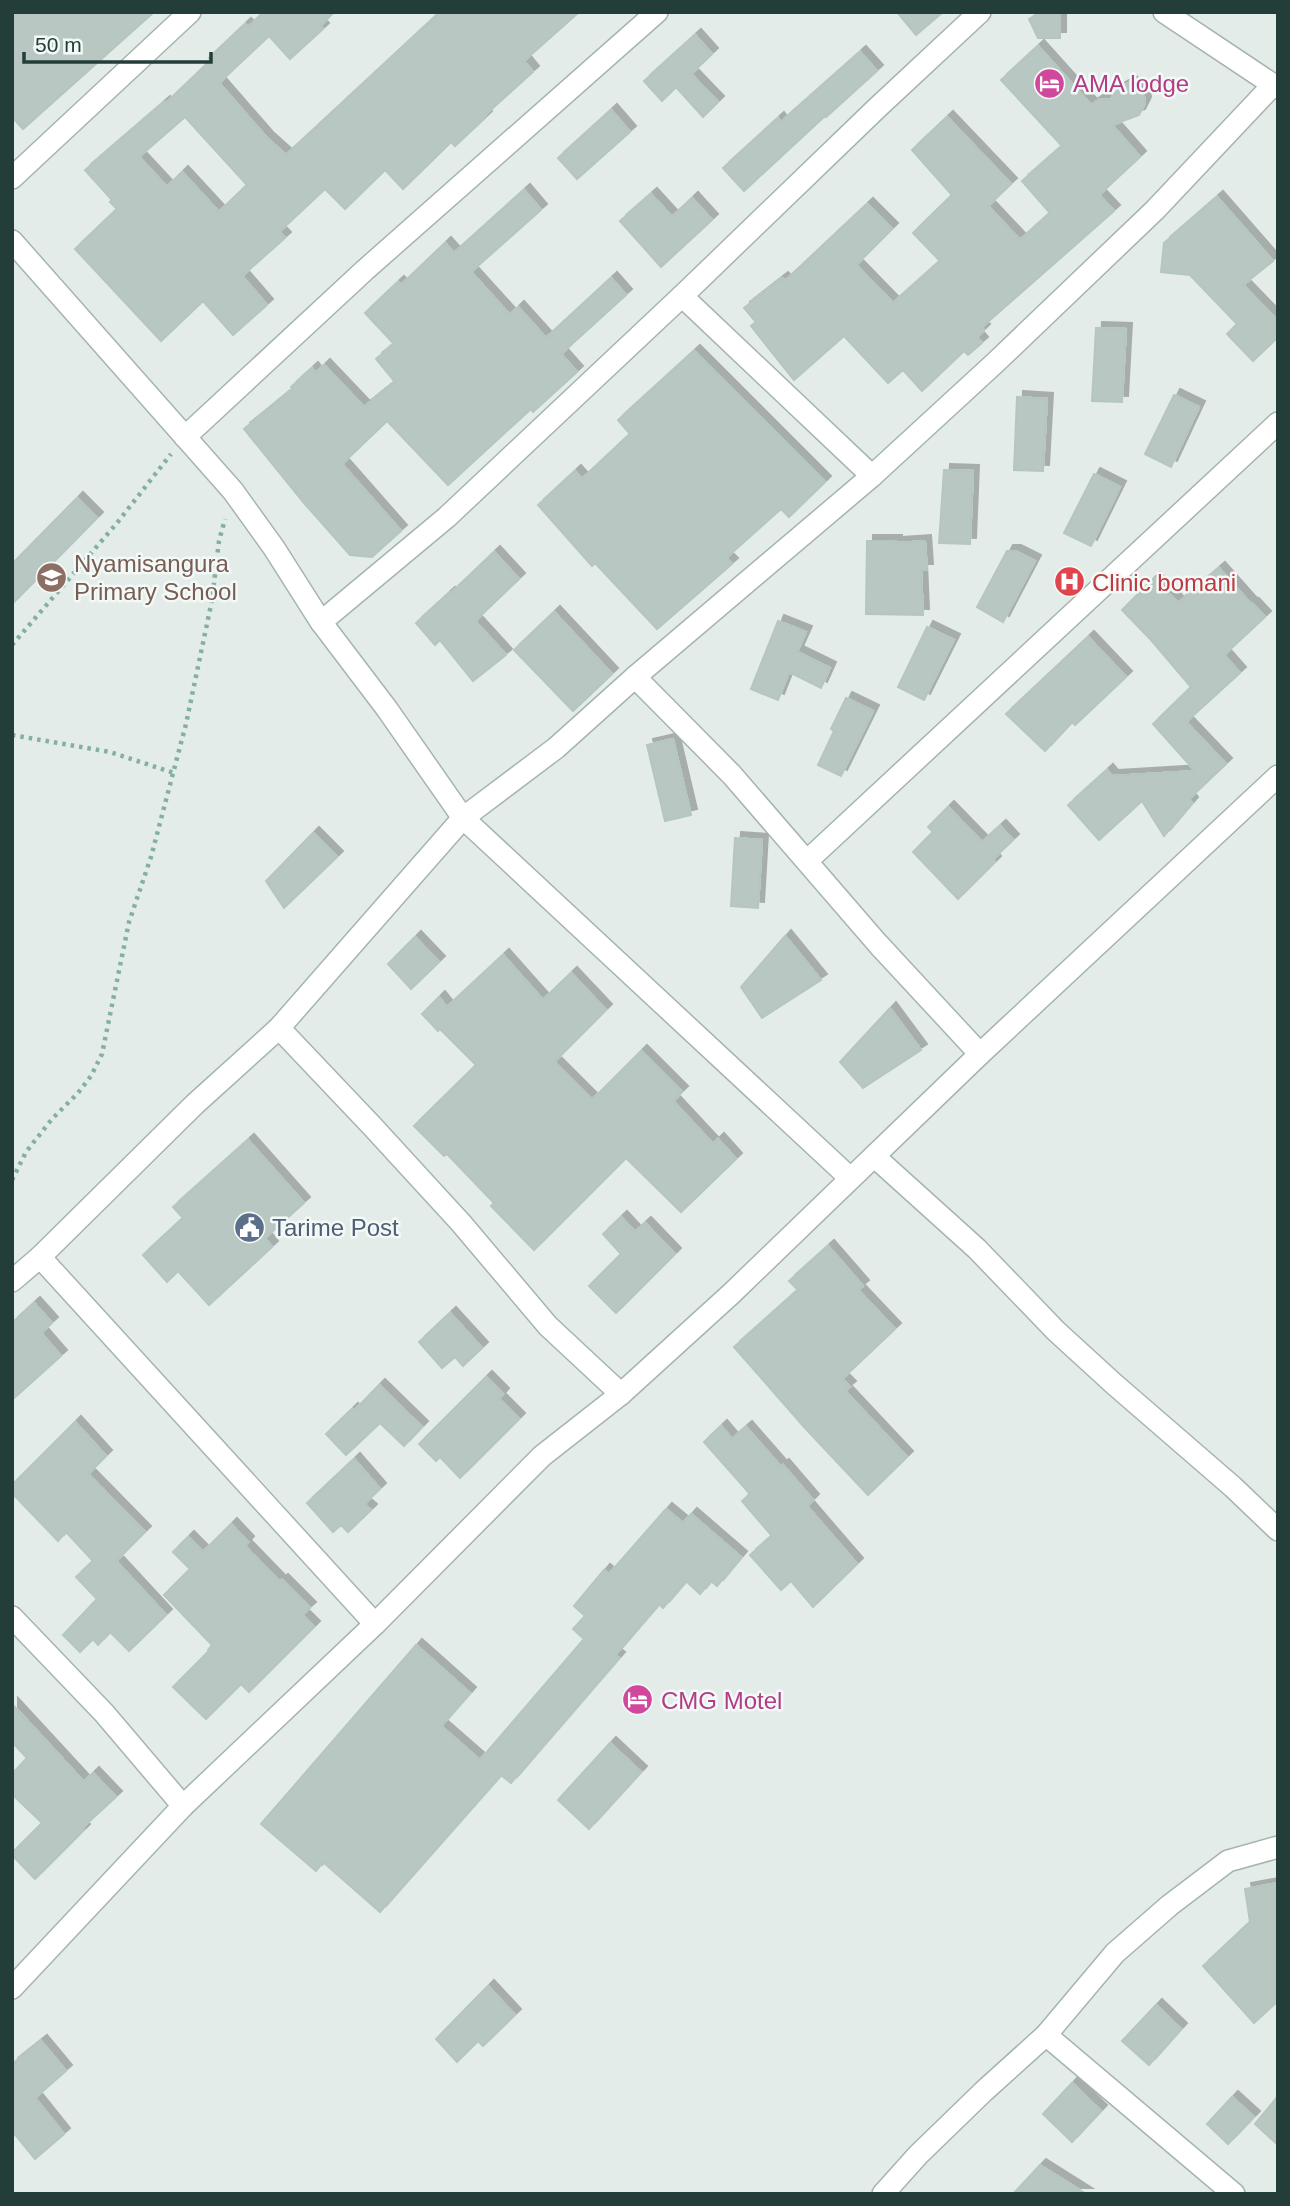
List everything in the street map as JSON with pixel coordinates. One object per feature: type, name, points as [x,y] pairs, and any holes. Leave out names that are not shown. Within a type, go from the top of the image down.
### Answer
[{"type":"street","points":[[12,178],[190,12]]},
{"type":"street","points":[[185,437],[365,270],[657,12]]},
{"type":"street","points":[[321,622],[447,517],[981,12]]},
{"type":"street","points":[[12,1281],[40,1257],[195,1104],[279,1028],[463,818],[556,748],[635,677],[872,476],[1155,210],[1275,87],[1164,12]]},
{"type":"street","points":[[12,241],[233,491],[274,548],[321,622],[387,709],[463,818],[850,1178]]},
{"type":"street","points":[[681,296],[872,476]]},
{"type":"street","points":[[807,861],[1278,423]]},
{"type":"street","points":[[635,677],[732,775],[878,944],[980,1054]]},
{"type":"street","points":[[12,1988],[183,1806],[376,1623],[542,1456],[621,1394],[731,1294],[980,1054],[1278,776]]},
{"type":"street","points":[[279,1028],[452,1213],[548,1326],[621,1394]]},
{"type":"street","points":[[875,1157],[977,1249],[1066,1340],[1278,1530]]},
{"type":"street","points":[[40,1257],[376,1623]]},
{"type":"street","points":[[12,1617],[104,1713],[183,1806]]},
{"type":"street","points":[[883,2194],[918,2155],[1045,2035],[1115,1953],[1170,1905],[1228,1861],[1278,1847]]},
{"type":"street","points":[[1045,2035],[1234,2194]]},
{"type":"path","points":[[12,645],[117,523],[185,437]]},
{"type":"path","points":[[12,1180],[26,1152],[52,1119],[78,1093],[91,1076],[102,1054],[129,922],[174,772],[212,600],[219,541],[233,491]]},
{"type":"path","points":[[12,735],[110,752],[174,772]]},
{"type":"building","points":[[12,12],[154,12],[23,129],[12,117]]},
{"type":"building","points":[[264,12],[334,12],[320,26],[323,29],[290,59],[269,36],[219,83],[267,138],[286,155],[440,12],[579,12],[524,61],[533,72],[455,146],[451,142],[403,189],[385,170],[345,209],[325,189],[279,232],[285,238],[242,276],[267,305],[233,335],[203,301],[161,341],[75,249],[117,209],[85,170],[164,102],[165,104],[245,24],[248,27]],"holes":[[[185,117],[247,185],[219,212],[182,172],[167,187],[139,157]]]},
{"type":"building","points":[[897,12],[943,12],[916,35]]},
{"type":"building","points":[[1040,12],[1060,12],[1060,38],[1038,38],[1029,19]]},
{"type":"building","points":[[695,35],[712,54],[691,74],[718,102],[703,117],[676,87],[662,101],[644,81]]},
{"type":"building","points":[[1038,46],[1091,105],[1100,99],[1110,100],[1118,89],[1130,82],[1141,90],[1144,96],[1145,103],[1139,115],[1112,125],[1140,157],[1099,195],[1114,211],[981,328],[984,330],[977,337],[982,343],[968,355],[964,351],[922,391],[903,370],[888,383],[844,336],[794,380],[751,326],[756,322],[744,308],[782,278],[785,281],[867,204],[892,229],[856,265],[893,303],[940,261],[913,233],[952,195],[912,150],[947,117],[1011,184],[988,206],[1020,240],[1050,213],[1022,181],[1062,146],[1001,80]]},
{"type":"building","points":[[860,52],[877,71],[744,191],[723,168],[778,118],[781,122]]},
{"type":"building","points":[[611,110],[630,132],[577,179],[558,158]]},
{"type":"building","points":[[524,190],[541,210],[471,272],[510,315],[518,307],[546,338],[611,278],[626,295],[561,354],[577,372],[533,412],[531,409],[448,485],[387,421],[342,464],[401,531],[372,557],[350,555],[244,429],[293,389],[291,387],[312,368],[316,373],[324,365],[364,407],[395,382],[376,359],[394,344],[365,313],[398,282],[401,285],[445,243],[454,253]]},
{"type":"building","points":[[651,194],[672,217],[692,198],[712,220],[661,267],[620,221]]},
{"type":"building","points":[[1217,197],[1273,261],[1243,285],[1278,321],[1278,337],[1253,361],[1227,334],[1237,324],[1190,275],[1161,272],[1164,243]]},
{"type":"building","points":[[1096,328],[1126,329],[1122,402],[1092,401]]},
{"type":"building","points":[[694,351],[825,482],[789,517],[781,509],[726,558],[732,564],[657,629],[595,563],[592,566],[538,505],[575,471],[582,479],[630,434],[618,420]]},
{"type":"building","points":[[1174,395],[1199,407],[1171,467],[1145,454]]},
{"type":"building","points":[[1017,397],[1047,399],[1043,471],[1014,470]]},
{"type":"building","points":[[944,470],[973,471],[970,544],[939,543]]},
{"type":"building","points":[[1094,474],[1120,487],[1091,546],[1064,533]]},
{"type":"building","points":[[77,498],[97,518],[12,604],[12,564]]},
{"type":"building","points":[[867,541],[925,541],[927,570],[921,570],[923,615],[866,614]]},
{"type":"building","points":[[1007,551],[1015,551],[1035,561],[1003,622],[977,607]]},
{"type":"building","points":[[494,552],[519,579],[475,621],[506,655],[473,681],[440,640],[435,645],[416,623]]},
{"type":"building","points":[[1219,568],[1265,617],[1224,655],[1240,673],[1186,722],[1226,764],[1189,799],[1192,803],[1164,836],[1142,801],[1099,840],[1068,805],[1107,770],[1112,776],[1195,771],[1153,724],[1191,687],[1122,610],[1154,578],[1178,603]]},
{"type":"building","points":[[554,612],[612,674],[573,711],[514,650]]},
{"type":"building","points":[[778,621],[806,632],[797,652],[830,668],[821,688],[789,672],[778,700],[751,689]]},
{"type":"building","points":[[927,627],[954,640],[924,700],[898,687]]},
{"type":"building","points":[[1088,637],[1126,677],[1075,725],[1072,722],[1045,751],[1006,714]]},
{"type":"building","points":[[846,698],[873,711],[841,776],[818,765]]},
{"type":"building","points":[[673,739],[691,815],[665,821],[647,745]]},
{"type":"building","points":[[948,807],[982,842],[1000,826],[1013,840],[958,899],[913,852],[933,832],[928,827]]},
{"type":"building","points":[[313,833],[337,857],[284,908],[266,881]]},
{"type":"building","points":[[735,838],[762,840],[758,908],[731,906]]},
{"type":"building","points":[[785,936],[821,980],[762,1018],[741,987]]},
{"type":"building","points":[[415,937],[439,962],[411,989],[388,964]]},
{"type":"building","points":[[503,955],[543,1000],[571,973],[606,1010],[554,1062],[592,1100],[641,1051],[682,1092],[673,1101],[713,1144],[718,1139],[736,1159],[681,1212],[626,1158],[534,1250],[491,1206],[494,1203],[447,1154],[444,1156],[414,1126],[476,1065],[422,1014],[439,997],[447,1007]]},
{"type":"building","points":[[890,1008],[921,1050],[863,1088],[840,1062]]},
{"type":"building","name":"Tarime Post","points":[[248,1140],[304,1203],[265,1238],[272,1247],[209,1305],[178,1271],[167,1282],[143,1255],[183,1218],[173,1207]]},
{"type":"building","points":[[621,1217],[635,1232],[645,1223],[675,1254],[616,1313],[589,1286],[621,1254],[603,1234]]},
{"type":"building","points":[[828,1246],[863,1286],[858,1290],[895,1329],[842,1379],[850,1387],[845,1391],[907,1457],[868,1495],[734,1347],[798,1290],[789,1281]]},
{"type":"building","points":[[34,1303],[52,1323],[41,1333],[61,1356],[12,1400],[12,1323]]},
{"type":"building","points":[[450,1313],[482,1348],[463,1366],[455,1357],[442,1368],[419,1342]]},
{"type":"building","points":[[486,1377],[503,1394],[499,1399],[519,1419],[460,1478],[440,1457],[436,1461],[419,1444]]},
{"type":"building","points":[[379,1385],[422,1427],[404,1446],[380,1423],[346,1455],[326,1434],[352,1409],[354,1411]]},
{"type":"building","points":[[75,1422],[106,1456],[88,1474],[145,1532],[116,1561],[166,1615],[129,1651],[110,1632],[98,1645],[93,1639],[80,1652],[63,1635],[97,1599],[76,1577],[93,1561],[66,1532],[58,1541],[12,1493],[12,1485]]},
{"type":"building","points":[[721,1426],[732,1439],[746,1427],[813,1500],[807,1506],[857,1564],[813,1607],[791,1581],[781,1590],[750,1555],[772,1536],[742,1501],[750,1494],[704,1442]]},
{"type":"building","points":[[354,1459],[380,1489],[364,1504],[371,1510],[348,1532],[341,1525],[333,1532],[307,1503]]},
{"type":"building","points":[[666,1509],[683,1523],[691,1514],[741,1557],[717,1586],[711,1581],[700,1594],[686,1581],[663,1608],[659,1604],[615,1655],[619,1658],[511,1783],[501,1775],[380,1912],[323,1862],[316,1871],[261,1824],[416,1645],[470,1693],[441,1726],[480,1760],[584,1639],[573,1629],[585,1616],[574,1606],[604,1570],[609,1574]]},
{"type":"building","points":[[231,1524],[248,1542],[245,1546],[310,1608],[302,1615],[314,1627],[249,1692],[241,1684],[206,1719],[173,1687],[212,1645],[164,1595],[190,1569],[173,1552],[188,1537],[203,1552]]},
{"type":"building","points":[[12,1704],[84,1782],[93,1773],[116,1797],[82,1828],[84,1830],[35,1879],[12,1855],[42,1823],[12,1794],[12,1774],[27,1758],[12,1742]]},
{"type":"building","points":[[610,1743],[641,1772],[589,1829],[558,1800]]},
{"type":"building","points":[[1278,1883],[1278,2001],[1254,2023],[1203,1966],[1250,1922],[1245,1889]]},
{"type":"building","points":[[488,1986],[515,2015],[483,2046],[478,2041],[457,2062],[436,2039]]},
{"type":"building","points":[[1156,2005],[1181,2029],[1149,2065],[1122,2041]]},
{"type":"building","points":[[41,2041],[66,2071],[35,2098],[64,2134],[35,2159],[12,2131],[12,2064]]},
{"type":"building","points":[[1072,2083],[1101,2111],[1072,2142],[1043,2114]]},
{"type":"building","points":[[1278,2096],[1278,2145],[1255,2124]]},
{"type":"building","points":[[1232,2097],[1254,2117],[1228,2144],[1207,2124]]},
{"type":"building","points":[[1040,2165],[1086,2194],[1013,2194]]},
{"type":"place","name":"AMA lodge","points":[[1050,83]]},
{"type":"place","name":"Nyamisangura Primary School","points":[[51,577]]},
{"type":"place","name":"Clinic bomani","points":[[1069,582]]},
{"type":"place","name":"Tarime Post","points":[[249,1227]]},
{"type":"place","name":"CMG Motel","points":[[638,1700]]}]
